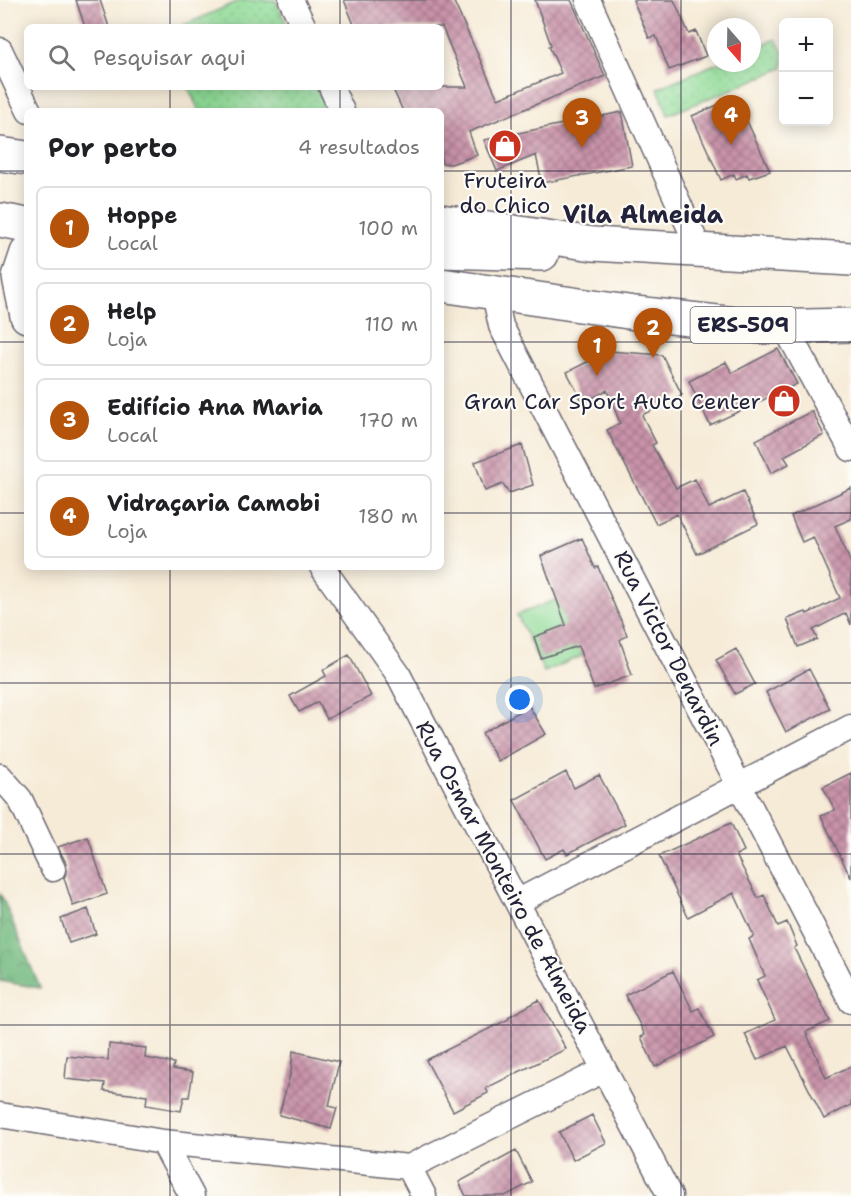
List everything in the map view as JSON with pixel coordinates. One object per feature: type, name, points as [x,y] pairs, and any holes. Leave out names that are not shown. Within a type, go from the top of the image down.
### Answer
[{"type":"highway","points":[[0,154],[24,158]]},
{"type":"highway","points":[[0,220],[24,224]]},
{"type":"highway","points":[[444,221],[593,244],[851,259]]},
{"type":"highway","points":[[444,251],[569,254],[593,244]]},
{"type":"highway","points":[[24,260],[18,277],[24,303]]},
{"type":"highway","name":"ERS-509","points":[[444,285],[635,313],[763,327],[851,325]]},
{"type":"street","points":[[291,0],[302,24]]},
{"type":"street","points":[[588,0],[700,251]]},
{"type":"street","points":[[0,50],[28,108]]},
{"type":"street","points":[[332,90],[341,108]]},
{"type":"street","name":"Rua Victor Denardin","points":[[494,293],[501,326],[851,1001]]},
{"type":"street","points":[[785,327],[851,450]]},
{"type":"street","name":"Rua Osmar Monteiro de Almeida","points":[[324,570],[398,674],[670,1196]]},
{"type":"street","points":[[517,902],[851,727]]},
{"type":"street","points":[[0,776],[20,799],[52,869]]},
{"type":"street","points":[[0,1115],[163,1142],[409,1167],[604,1070]]},
{"type":"street","points":[[163,1142],[192,1196]]},
{"type":"street","points":[[409,1167],[424,1196]]},
{"type":"green space","points":[[241,0],[275,0],[287,24],[187,24]]},
{"type":"green space","points":[[776,39],[779,45],[779,70],[668,115],[658,88],[707,67],[707,72],[761,72],[761,45]]},
{"type":"green space","points":[[189,90],[318,90],[327,108],[198,108]]},
{"type":"green space","points":[[591,586],[617,641],[544,672],[517,615]]},
{"type":"green space","points":[[0,894],[3,899],[40,988],[0,981]]},
{"type":"building","points":[[76,0],[100,0],[108,24],[84,24]]},
{"type":"building","points":[[344,0],[453,0],[498,99],[561,73],[549,46],[551,45],[535,0],[571,0],[605,76],[469,132],[477,155],[451,164],[444,163],[444,108],[402,108],[393,90],[444,90],[444,87],[467,87],[444,32],[444,24],[354,24]]},
{"type":"building","points":[[633,0],[674,0],[689,34],[696,31],[706,56],[669,70],[656,36],[649,38]]},
{"type":"building","points":[[736,97],[770,171],[749,178],[747,174],[736,179],[734,174],[721,180],[692,116]]},
{"type":"building","points":[[622,112],[632,166],[542,183],[536,155],[497,171],[484,140]]},
{"type":"building","points":[[778,349],[797,384],[710,425],[689,381],[726,362],[732,373]]},
{"type":"building","points":[[609,351],[662,355],[682,395],[642,415],[656,443],[652,445],[676,488],[695,479],[709,508],[743,492],[758,524],[697,554],[677,514],[656,524],[607,430],[620,423],[607,390],[583,403],[567,372]]},
{"type":"building","points":[[812,411],[824,435],[784,456],[789,464],[771,473],[756,440]]},
{"type":"building","points":[[522,445],[533,485],[509,493],[503,484],[485,491],[475,462]]},
{"type":"building","points":[[851,488],[851,519],[835,526],[851,563],[851,625],[846,613],[813,630],[817,639],[798,647],[787,619],[806,612],[807,614],[840,598],[813,537],[802,542],[791,516]]},
{"type":"building","points":[[582,538],[595,568],[598,567],[627,635],[620,640],[632,675],[594,689],[578,646],[541,658],[534,637],[566,625],[541,556]]},
{"type":"building","points":[[736,649],[755,684],[735,694],[716,660]]},
{"type":"building","points":[[349,655],[371,696],[327,719],[318,702],[299,712],[290,696],[326,676],[323,670]]},
{"type":"building","points":[[809,669],[830,709],[786,732],[766,692]]},
{"type":"building","points":[[529,706],[546,734],[498,761],[482,733]]},
{"type":"building","points":[[566,772],[574,788],[599,775],[625,824],[567,854],[564,849],[545,859],[514,800]]},
{"type":"building","points":[[851,773],[851,878],[821,816],[835,810],[823,787]]},
{"type":"building","points":[[731,823],[744,851],[736,855],[758,898],[764,895],[778,926],[787,922],[797,946],[794,948],[830,1021],[806,1032],[826,1078],[851,1066],[851,1105],[824,1119],[787,1046],[757,1060],[745,1034],[775,1020],[757,980],[765,976],[749,939],[754,936],[734,893],[688,917],[659,856]]},
{"type":"building","points":[[88,837],[107,894],[73,906],[64,878],[67,871],[66,863],[58,847]]},
{"type":"building","points":[[88,909],[96,934],[69,943],[61,919]]},
{"type":"building","points":[[673,971],[693,1011],[699,1008],[714,1037],[655,1067],[641,1037],[645,1035],[625,995]]},
{"type":"building","points":[[539,1000],[566,1049],[486,1088],[488,1093],[453,1111],[426,1060],[509,1019],[508,1017]]},
{"type":"building","points":[[109,1044],[146,1048],[145,1058],[174,1063],[173,1069],[193,1072],[189,1097],[184,1097],[181,1111],[146,1105],[147,1096],[104,1091],[105,1083],[65,1079],[67,1056],[108,1060]]},
{"type":"building","points":[[293,1051],[339,1062],[329,1106],[337,1108],[331,1129],[279,1115],[291,1071]]},
{"type":"building","points":[[592,1115],[606,1143],[573,1160],[559,1132]]},
{"type":"building","points":[[516,1151],[532,1182],[505,1196],[466,1196],[459,1182]]},
{"type":"place","name":"Vidraçaria Camobi","points":[[731,145]]},
{"type":"place","name":"Fruteira do Chico","points":[[505,146]]},
{"type":"place","name":"Edifício Ana Maria","points":[[582,148]]},
{"type":"place","name":"Help","points":[[653,358]]},
{"type":"place","name":"Hoppe","points":[[597,376]]},
{"type":"place","name":"Gran Car Sport Auto Center","points":[[784,401]]},
{"type":"district","name":"Vila Almeida","points":[[643,215]]}]
